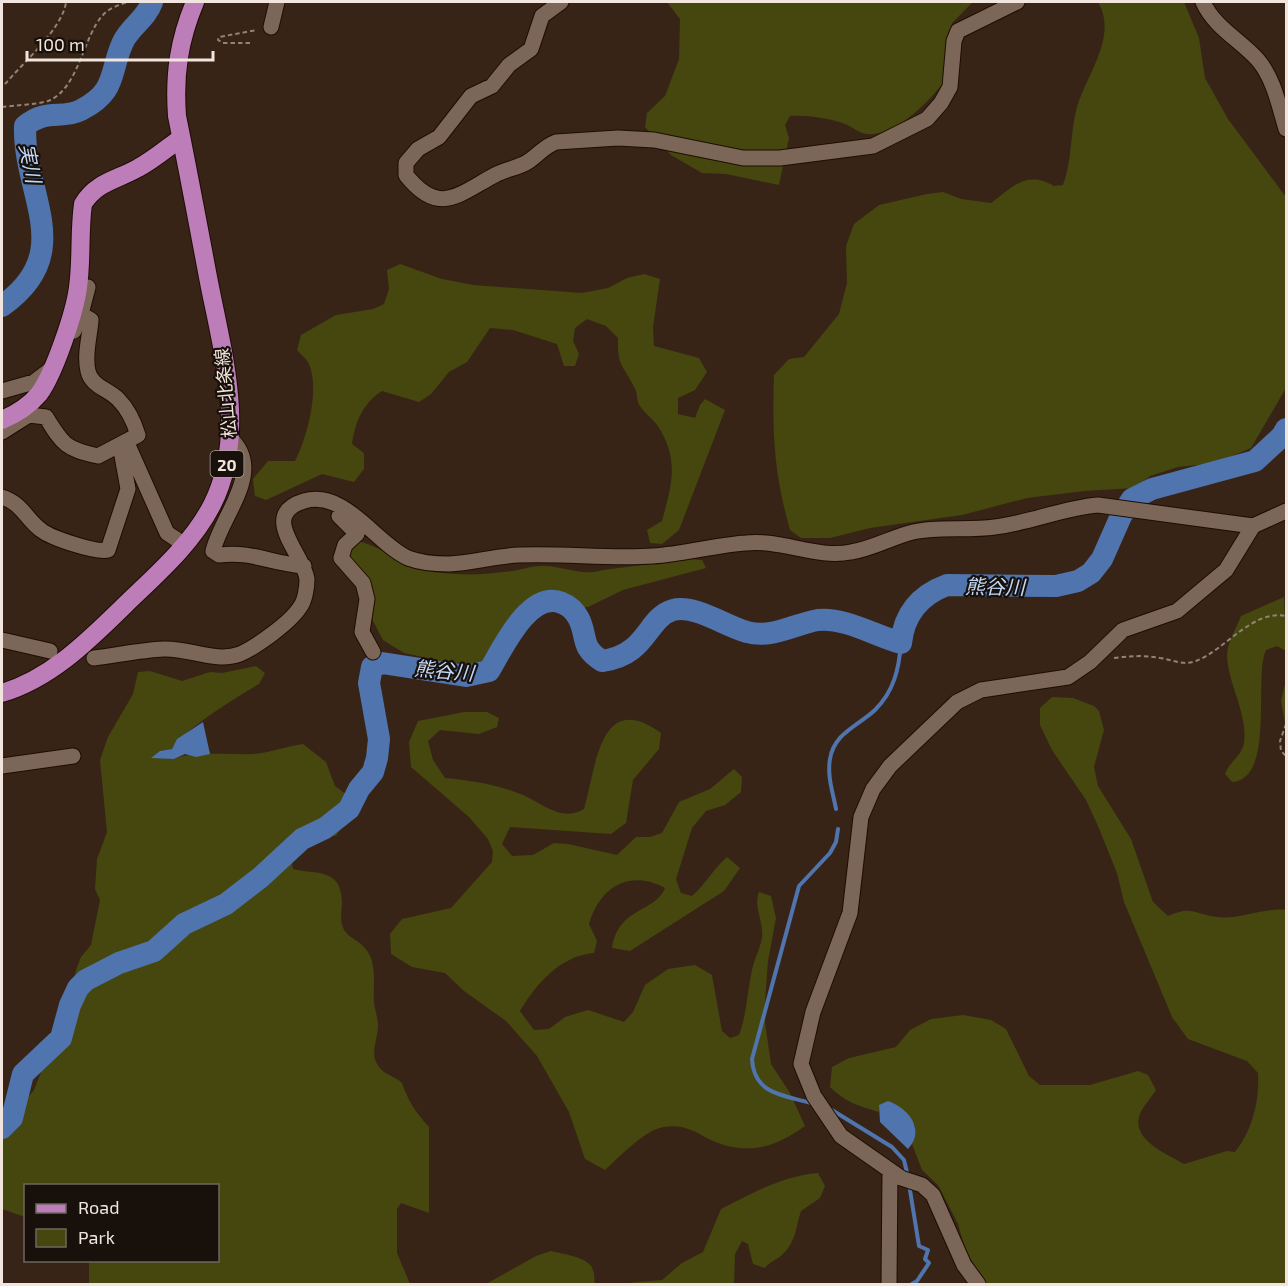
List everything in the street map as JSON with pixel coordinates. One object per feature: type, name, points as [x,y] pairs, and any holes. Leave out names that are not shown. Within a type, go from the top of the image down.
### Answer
[{"type":"main road","name":"松山北条線","points":[[2,693],[20,688],[62,663],[96,633],[185,545],[213,504],[227,462],[231,439],[227,374],[177,116],[176,67],[185,26],[195,2]]},
{"type":"main road","points":[[12,418],[38,395],[65,335],[79,286],[80,226],[83,204],[89,194],[100,185],[138,168],[182,138]]},
{"type":"street","points":[[271,27],[277,2]]},
{"type":"street","points":[[561,2],[542,16],[531,49],[509,65],[492,86],[471,96],[457,111],[447,130],[418,148],[406,163],[406,175],[426,194],[443,200],[462,195],[498,174],[529,161],[547,145],[556,141],[618,138],[654,140],[743,158],[780,158],[873,146],[927,120],[941,103],[950,87],[954,41],[958,32],[1017,2]]},
{"type":"street","points":[[1203,2],[1222,28],[1256,58],[1268,73],[1287,129]]},
{"type":"street","points":[[65,335],[74,332],[88,287]]},
{"type":"street","points":[[2,432],[12,418],[29,414],[46,417],[60,439],[74,451],[98,456],[138,435],[132,417],[117,398],[93,381],[88,373],[87,357],[91,320],[81,314]]},
{"type":"street","points":[[2,391],[34,382],[51,369]]},
{"type":"street","points":[[231,439],[242,450],[245,472],[213,551],[219,555],[250,554],[284,565],[304,566]]},
{"type":"street","points":[[2,497],[19,505],[46,534],[96,550],[108,550],[128,489],[124,444]]},
{"type":"street","points":[[124,444],[167,533],[185,545]]},
{"type":"street","points":[[94,658],[167,648],[219,656],[239,654],[275,630],[300,608],[307,581],[304,566],[285,536],[283,525],[286,515],[295,505],[320,499],[338,504],[395,550],[409,558],[428,563],[450,564],[541,554],[606,558],[686,554],[748,542],[770,543],[831,553],[852,552],[913,532],[992,528],[1080,507],[1118,507],[1253,526],[1287,511]]},
{"type":"street","points":[[338,504],[340,517],[357,534],[345,545],[341,558],[363,583],[367,599],[362,632],[373,652]]},
{"type":"street","points":[[978,1284],[964,1265],[933,1195],[922,1185],[896,1174],[850,1143],[830,1121],[814,1096],[801,1064],[813,1012],[850,913],[861,817],[873,789],[890,766],[957,702],[981,690],[1068,677],[1090,662],[1123,630],[1177,611],[1226,570],[1253,526]]},
{"type":"street","points":[[2,640],[50,651]]},
{"type":"street","points":[[2,766],[73,756]]},
{"type":"street","points":[[889,1284],[896,1174]]},
{"type":"path","points":[[5,84],[55,28],[65,10],[66,2]]},
{"type":"path","points":[[2,107],[49,100],[59,93],[74,73],[95,25],[104,13],[128,2]]},
{"type":"path","points":[[250,43],[223,43],[218,40],[219,36],[271,27]]},
{"type":"path","points":[[1090,662],[1134,655],[1161,658],[1182,664],[1189,663],[1214,651],[1256,622],[1280,615],[1287,616]]},
{"type":"path","points":[[1287,724],[1281,741],[1281,751],[1287,756]]},
{"type":"green space","points":[[667,2],[973,2],[952,23],[949,39],[956,67],[929,100],[905,120],[879,133],[866,134],[832,120],[790,116],[785,125],[789,138],[779,185],[726,174],[702,173],[671,155],[645,127],[647,113],[665,96],[679,59],[680,19]]},
{"type":"green space","points":[[1098,2],[1184,2],[1199,38],[1205,78],[1228,119],[1286,197],[1286,388],[1251,448],[1216,463],[1178,467],[1150,476],[1134,488],[1027,498],[962,515],[870,528],[830,538],[801,538],[790,530],[777,472],[773,416],[774,375],[789,359],[804,357],[839,314],[847,283],[846,246],[854,224],[879,205],[927,194],[943,192],[961,199],[991,203],[1013,186],[1028,180],[1044,181],[1054,186],[1063,185],[1068,167],[1076,111],[1098,57],[1105,29]]},
{"type":"green space","points":[[400,264],[442,279],[473,285],[582,293],[608,288],[627,278],[644,274],[660,279],[653,327],[654,346],[699,358],[707,372],[695,390],[678,398],[678,414],[695,418],[705,399],[725,410],[679,530],[662,544],[650,543],[647,530],[662,521],[672,476],[667,443],[659,427],[639,404],[636,391],[620,361],[618,338],[606,326],[587,319],[575,328],[573,341],[579,354],[575,366],[564,366],[557,344],[513,330],[490,328],[467,362],[449,372],[431,394],[419,402],[382,391],[370,401],[361,414],[353,436],[352,444],[364,453],[364,469],[354,482],[322,474],[266,500],[255,496],[253,479],[268,461],[295,461],[308,427],[313,387],[309,364],[297,350],[301,335],[336,315],[373,309],[384,304],[389,289],[387,270]]},
{"type":"green space","points":[[357,541],[374,546],[412,565],[455,574],[512,571],[540,566],[595,572],[689,559],[702,560],[706,568],[623,590],[588,607],[558,609],[538,614],[512,634],[488,662],[469,667],[404,653],[383,640],[349,575],[345,559]]},
{"type":"green space","points":[[1284,597],[1286,651],[1277,646],[1266,650],[1261,681],[1259,746],[1254,764],[1246,777],[1232,782],[1225,774],[1243,748],[1244,732],[1241,710],[1228,666],[1229,645],[1241,616]]},
{"type":"green space","points":[[256,666],[265,673],[259,684],[198,724],[186,733],[172,749],[160,751],[174,759],[201,754],[259,753],[303,744],[326,762],[335,786],[355,801],[336,836],[310,838],[297,845],[293,851],[293,869],[326,875],[337,883],[341,891],[341,916],[344,930],[368,951],[373,964],[374,1003],[378,1020],[374,1048],[376,1062],[384,1072],[401,1082],[413,1107],[429,1127],[429,1213],[401,1203],[397,1209],[397,1253],[410,1284],[89,1284],[89,1262],[219,1262],[219,1184],[24,1184],[24,1217],[2,1209],[2,1128],[34,1090],[43,1067],[56,1046],[76,970],[81,957],[91,945],[100,900],[95,889],[97,859],[107,832],[100,760],[108,737],[133,694],[138,672],[150,671],[182,681],[210,672],[222,673]]},
{"type":"green space","points":[[1286,680],[1286,729],[1281,701]]},
{"type":"green space","points":[[1052,697],[1073,698],[1094,706],[1099,711],[1104,730],[1094,767],[1098,786],[1131,839],[1153,902],[1168,916],[1183,911],[1226,917],[1269,910],[1286,910],[1286,1284],[987,1284],[966,1252],[958,1224],[938,1185],[922,1170],[912,1144],[915,1125],[879,1105],[879,1112],[853,1103],[830,1087],[832,1067],[849,1058],[896,1047],[910,1030],[931,1019],[963,1015],[991,1020],[1006,1029],[1029,1076],[1040,1085],[1090,1085],[1138,1071],[1148,1075],[1156,1090],[1140,1114],[1138,1123],[1140,1131],[1145,1139],[1160,1151],[1184,1164],[1227,1151],[1235,1152],[1241,1144],[1254,1115],[1258,1094],[1258,1073],[1247,1061],[1188,1039],[1172,1017],[1124,902],[1117,873],[1098,826],[1086,800],[1052,750],[1040,725],[1040,708]]},
{"type":"green space","points":[[464,712],[487,712],[499,718],[497,727],[479,734],[440,730],[428,741],[433,760],[445,778],[507,789],[524,795],[549,809],[566,814],[584,809],[597,756],[604,739],[613,727],[624,720],[640,722],[661,733],[659,749],[633,780],[626,823],[611,834],[510,827],[502,844],[512,856],[533,855],[554,843],[617,855],[636,837],[650,837],[662,833],[679,802],[710,789],[734,769],[742,777],[741,792],[725,805],[706,811],[692,828],[676,879],[681,893],[692,896],[727,857],[740,868],[724,891],[630,951],[612,948],[616,934],[629,917],[653,902],[665,888],[639,880],[618,885],[600,900],[589,924],[597,941],[594,953],[570,959],[560,965],[542,981],[520,1011],[534,1030],[549,1029],[565,1017],[588,1010],[624,1022],[633,1012],[645,985],[668,969],[695,965],[712,975],[722,1031],[730,1038],[739,1035],[753,966],[762,938],[757,898],[759,892],[771,896],[776,918],[768,961],[764,1015],[771,1064],[790,1093],[805,1126],[786,1138],[757,1148],[736,1148],[716,1142],[689,1129],[664,1127],[641,1138],[605,1170],[585,1159],[569,1112],[537,1056],[506,1021],[464,991],[445,973],[412,967],[391,954],[390,934],[402,919],[451,908],[492,862],[493,851],[488,839],[469,817],[411,767],[409,742],[418,721]]},
{"type":"green space","points":[[818,1173],[825,1186],[820,1198],[801,1211],[791,1244],[783,1254],[765,1268],[753,1264],[748,1244],[742,1241],[735,1254],[734,1284],[616,1284],[662,1280],[682,1263],[703,1252],[721,1209],[780,1181]]},
{"type":"green space","points":[[551,1251],[587,1262],[593,1270],[595,1284],[486,1284],[536,1256]]},
{"type":"water","points":[[203,722],[210,754],[196,757],[185,754],[174,759],[151,758],[160,751],[172,749],[177,739]]},
{"type":"water","points":[[888,1101],[908,1114],[915,1127],[913,1141],[908,1149],[880,1122],[879,1105]]},
{"type":"waterway","name":"実川","points":[[2,306],[25,286],[37,265],[42,244],[41,222],[27,152],[25,126],[40,117],[74,113],[101,96],[111,80],[123,42],[152,2]]},
{"type":"waterway","name":"熊谷川","points":[[2,1128],[12,1118],[23,1074],[61,1038],[70,1005],[78,988],[86,980],[119,963],[154,951],[184,924],[226,904],[261,877],[302,839],[325,828],[349,809],[359,789],[373,772],[377,758],[379,739],[369,683],[372,667],[382,663],[466,676],[489,671],[518,624],[538,605],[550,601],[562,603],[574,611],[582,626],[587,647],[602,661],[629,652],[664,614],[681,609],[691,610],[756,634],[774,632],[818,620],[828,620],[849,624],[901,643],[906,623],[915,607],[929,594],[947,585],[1056,586],[1078,581],[1091,573],[1102,559],[1121,516],[1132,499],[1152,489],[1255,461],[1282,436],[1286,429]]},
{"type":"waterway","points":[[836,809],[829,772],[832,750],[842,736],[875,710],[887,695],[897,671],[901,643]]},
{"type":"waterway","points":[[811,1103],[780,1095],[764,1086],[758,1080],[752,1059],[799,886],[830,853],[836,842],[838,829]]},
{"type":"waterway","points":[[827,1107],[892,1147],[904,1160],[908,1177]]},
{"type":"waterway","points":[[909,1184],[919,1246],[928,1250],[925,1259],[929,1263],[917,1281],[912,1284]]}]
